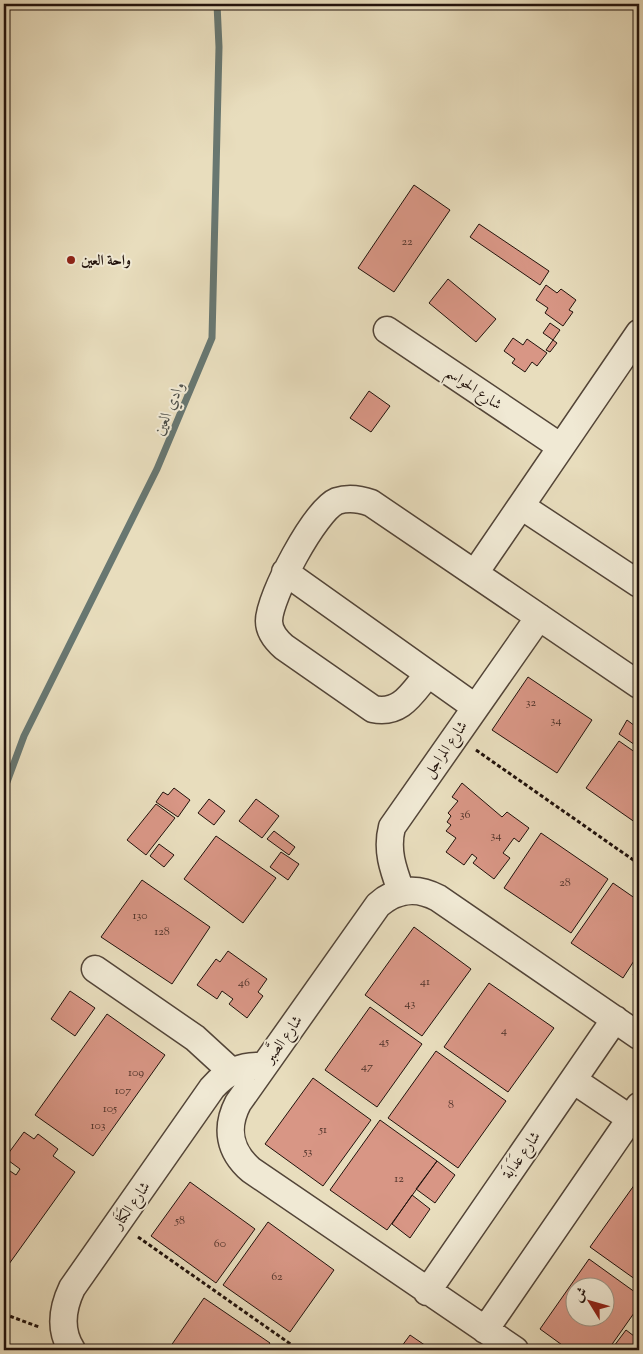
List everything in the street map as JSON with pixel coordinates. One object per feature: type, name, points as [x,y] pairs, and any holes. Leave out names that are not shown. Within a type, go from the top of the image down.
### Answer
[{"type":"street","name":"شارع الحواسم","points":[[387,330],[561,447]]},
{"type":"street","points":[[475,573],[639,333]]},
{"type":"street","points":[[428,674],[406,702],[399,707],[382,711],[373,709],[284,647],[272,634],[269,619],[285,572],[317,518],[329,506],[345,499],[363,500],[371,503],[639,685]]},
{"type":"street","points":[[521,506],[639,584]]},
{"type":"street","points":[[285,572],[475,707]]},
{"type":"street","name":"شارع المراجل","points":[[401,891],[389,856],[389,838],[392,827],[539,617]]},
{"type":"street","points":[[401,891],[420,890],[438,898],[639,1036]]},
{"type":"street","name":"شارع الصَّبر","points":[[401,891],[392,894],[378,905],[264,1066],[233,1113],[230,1135],[236,1155],[250,1170],[514,1350]]},
{"type":"street","points":[[96,969],[195,1038],[232,1071]]},
{"type":"street","name":"شارع عَدَابَة","points":[[427,1292],[615,1019]]},
{"type":"street","name":"شارع الكَنَار","points":[[69,1344],[63,1313],[66,1300],[72,1288],[212,1088],[232,1071],[243,1067],[264,1066]]},
{"type":"street","points":[[485,1330],[635,1112],[573,1080]]},
{"type":"path","points":[[455,735],[639,864]]},
{"type":"path","points":[[118,1223],[299,1350]]},
{"type":"path","points":[[4,1314],[69,1344]]},
{"type":"building","points":[[414,185],[450,210],[394,292],[358,268]]},
{"type":"building","points":[[479,224],[549,271],[540,285],[470,237]]},
{"type":"building","points":[[448,279],[496,319],[476,342],[429,303]]},
{"type":"building","points":[[546,285],[557,293],[561,289],[576,300],[569,310],[573,312],[563,326],[545,313],[548,308],[536,300]]},
{"type":"building","points":[[550,323],[560,330],[553,340],[543,333]]},
{"type":"building","points":[[513,338],[523,345],[527,339],[547,353],[537,366],[532,362],[525,372],[512,363],[515,359],[504,351]]},
{"type":"building","points":[[553,340],[557,343],[550,352],[546,350]]},
{"type":"building","points":[[369,391],[390,406],[371,432],[350,418]]},
{"type":"building","points":[[528,677],[592,720],[557,773],[492,730]]},
{"type":"building","points":[[627,720],[639,729],[638,747],[619,734]]},
{"type":"building","points":[[619,741],[639,755],[639,825],[586,788]]},
{"type":"building","points":[[462,783],[502,817],[507,812],[529,828],[519,842],[514,838],[503,853],[510,858],[494,879],[473,863],[477,858],[472,854],[464,865],[446,852],[456,838],[446,831],[451,825],[447,822],[451,816],[448,813],[458,801],[452,797]]},
{"type":"building","points":[[174,788],[190,800],[178,817],[156,802],[163,792],[168,795]]},
{"type":"building","points":[[209,799],[225,811],[214,825],[198,813]]},
{"type":"building","points":[[256,799],[279,816],[262,838],[239,821]]},
{"type":"building","points":[[156,804],[175,818],[146,855],[127,840]]},
{"type":"building","points":[[274,831],[295,847],[289,855],[267,839]]},
{"type":"building","points":[[541,833],[608,879],[571,933],[504,888]]},
{"type":"building","points":[[216,836],[276,878],[243,923],[184,879]]},
{"type":"building","points":[[159,844],[174,855],[164,867],[150,856]]},
{"type":"building","points":[[281,852],[299,864],[288,880],[270,867]]},
{"type":"building","points":[[142,880],[210,927],[172,984],[101,937]]},
{"type":"building","points":[[613,883],[639,901],[639,953],[623,978],[571,943]]},
{"type":"building","points":[[414,927],[471,969],[422,1036],[365,995]]},
{"type":"building","points":[[228,951],[267,979],[258,992],[263,996],[247,1018],[229,1004],[233,999],[222,991],[217,999],[197,985],[216,959],[220,962]]},
{"type":"building","points":[[639,967],[639,980],[633,975]]},
{"type":"building","points":[[489,983],[554,1028],[508,1092],[444,1047]]},
{"type":"building","points":[[70,991],[95,1008],[75,1036],[51,1019]]},
{"type":"building","points":[[370,1007],[422,1044],[377,1107],[325,1070]]},
{"type":"building","points":[[107,1014],[165,1055],[93,1156],[35,1115]]},
{"type":"building","points":[[436,1051],[506,1101],[458,1168],[388,1118]]},
{"type":"building","points":[[313,1078],[371,1120],[323,1186],[265,1144]]},
{"type":"building","points":[[380,1120],[437,1161],[387,1230],[330,1190]]},
{"type":"building","points":[[24,1132],[34,1139],[38,1134],[58,1149],[53,1156],[75,1172],[9,1264],[4,1261],[4,1167],[16,1175],[20,1169],[5,1158]]},
{"type":"building","points":[[437,1161],[455,1175],[435,1203],[416,1189]]},
{"type":"building","points":[[190,1182],[255,1229],[216,1283],[151,1236]]},
{"type":"building","points":[[635,1184],[639,1187],[639,1282],[590,1247]]},
{"type":"building","points":[[412,1195],[430,1209],[410,1238],[392,1224]]},
{"type":"building","points":[[268,1222],[334,1270],[290,1332],[223,1285]]},
{"type":"building","points":[[589,1259],[613,1276],[577,1276]]},
{"type":"building","points":[[616,1278],[639,1295],[639,1306],[608,1350],[569,1350],[540,1329],[566,1292],[566,1326],[616,1326]]},
{"type":"building","points":[[204,1298],[270,1343],[265,1350],[168,1350]]},
{"type":"building","points":[[639,1329],[639,1350],[611,1350],[626,1330],[634,1336]]},
{"type":"building","points":[[410,1335],[432,1350],[399,1350]]},
{"type":"waterway","name":"وادي العين","points":[[4,790],[24,736],[157,469],[212,338],[219,47],[217,4]]},
{"type":"place","name":"واحة العين","points":[[71,260]]}]
